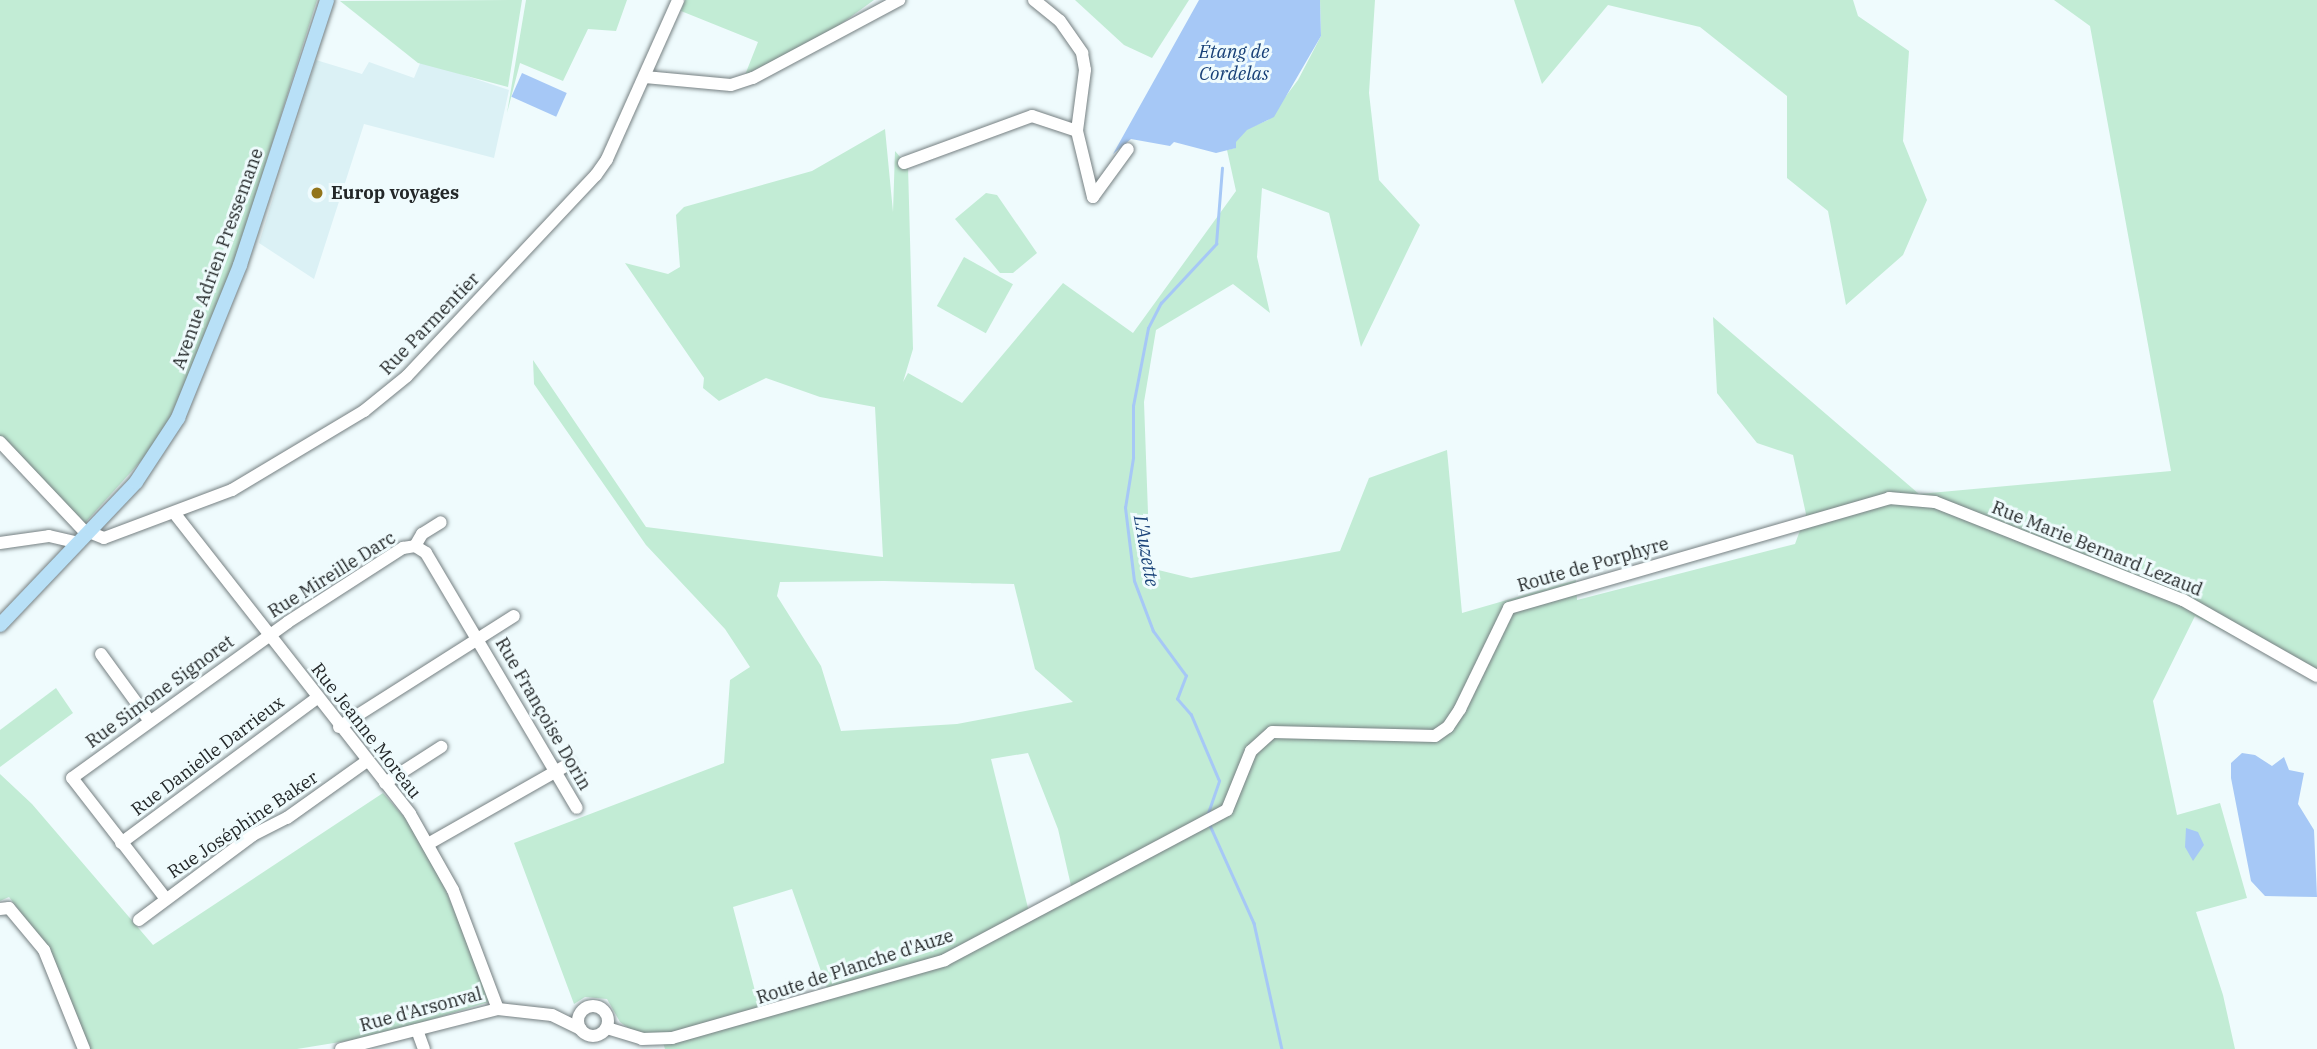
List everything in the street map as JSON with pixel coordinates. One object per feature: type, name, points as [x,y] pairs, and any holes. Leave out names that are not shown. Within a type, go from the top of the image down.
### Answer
[{"type":"main road","name":"Avenue Adrien Pressemane","points":[[0,625],[85,536],[158,452],[207,354],[327,0]]},
{"type":"street","name":"Rue Parmentier","points":[[0,543],[49,536],[104,538],[175,514],[255,478],[364,411],[407,376],[596,175],[645,78],[678,0]]},
{"type":"street","points":[[645,78],[731,85],[753,78],[898,0]]},
{"type":"street","points":[[1034,0],[1060,21],[1082,52],[1085,70],[1077,131],[1093,197],[1128,149]]},
{"type":"street","points":[[904,163],[1032,116],[1077,131]]},
{"type":"street","points":[[0,442],[85,536]]},
{"type":"street","name":"Route de Porphyre","points":[[1207,821],[1227,810],[1251,751],[1272,732],[1424,739],[1448,727],[1509,608],[1889,498],[1935,502]]},
{"type":"street","name":"Rue Marie Bernard Lezaud","points":[[1935,502],[2183,600],[2317,676]]},
{"type":"street","name":"Rue Jeanne Moreau","points":[[175,514],[385,783],[428,844],[453,891],[498,1009]]},
{"type":"street","name":"Rue Mireille Darc","points":[[415,546],[422,534],[441,522]]},
{"type":"street","name":"Rue Mireille Darc","points":[[270,635],[403,548],[415,546],[426,553],[479,638]]},
{"type":"street","points":[[339,727],[514,617]]},
{"type":"street","name":"Rue Simone Signoret","points":[[121,843],[72,778],[270,635]]},
{"type":"street","name":"Rue Françoise Dorin","points":[[479,638],[577,807]]},
{"type":"street","points":[[101,654],[149,720]]},
{"type":"street","name":"Rue Danielle Darrieux","points":[[121,843],[317,698]]},
{"type":"street","points":[[385,783],[441,747]]},
{"type":"street","name":"Rue Joséphine Baker","points":[[139,920],[367,761]]},
{"type":"street","points":[[428,844],[569,764]]},
{"type":"street","name":"Route de Planche d'Auze","points":[[607,1028],[652,1040],[685,1035],[944,960],[1207,821]]},
{"type":"street","points":[[121,843],[166,899]]},
{"type":"street","points":[[0,909],[9,908],[44,950],[84,1049]]},
{"type":"street","points":[[601,1008],[607,1015],[607,1028],[589,1038],[579,1017],[584,1010],[601,1008]]},
{"type":"street","name":"Rue d'Arsonval","points":[[341,1049],[498,1009],[552,1015],[584,1010]]},
{"type":"street","name":"Rue d'Arsonval","points":[[552,1015],[589,1038]]},
{"type":"street","points":[[417,1030],[424,1049]]},
{"type":"shaded area","name":"Europ voyages","points":[[316,60],[362,74],[369,62],[414,78],[421,61],[509,90],[494,158],[364,124],[314,279],[259,243]]},
{"type":"green space","points":[[0,0],[317,0],[228,284],[172,413],[158,442],[85,523],[0,438]]},
{"type":"green space","points":[[522,0],[508,87],[418,63],[340,1]]},
{"type":"green space","points":[[526,0],[627,0],[616,31],[588,29],[563,81],[520,63],[507,113]]},
{"type":"green space","points":[[685,0],[874,0],[827,34],[745,75],[758,42],[681,11]]},
{"type":"green space","points":[[1075,0],[1189,0],[1152,58],[1124,45]]},
{"type":"green space","points":[[1320,0],[1375,0],[1369,93],[1379,180],[1420,225],[1361,347],[1329,213],[1262,188],[1257,257],[1270,313],[1233,284],[1156,330],[1144,402],[1150,568],[1191,578],[1340,551],[1369,478],[1447,450],[1462,613],[1576,580],[1577,600],[1795,544],[1806,514],[1793,455],[1757,443],[1717,393],[1713,317],[1919,494],[2171,471],[2090,26],[2054,0],[2317,0],[2317,679],[2195,616],[2153,701],[2177,815],[2220,803],[2247,898],[2196,912],[2223,995],[2235,1049],[665,1049],[661,1036],[635,1033],[620,1022],[607,999],[585,997],[574,1004],[514,843],[724,763],[730,680],[750,667],[725,629],[646,545],[534,384],[533,360],[646,527],[883,557],[875,407],[820,397],[766,378],[719,401],[703,388],[704,378],[625,263],[668,274],[680,267],[676,215],[684,207],[812,171],[885,129],[893,212],[895,151],[908,166],[913,349],[903,382],[908,373],[962,403],[1063,283],[1133,333],[1236,191],[1227,150],[1235,148],[1235,142],[1247,129],[1268,120],[1298,80],[1321,36]],"holes":[[[780,582],[1014,584],[1035,669],[1073,702],[957,724],[841,731],[821,666],[777,596]],[[1028,753],[1058,829],[1072,890],[1029,912],[991,759]],[[792,889],[828,991],[760,1010],[733,907]]]},
{"type":"green space","points":[[1514,0],[1853,0],[1858,16],[1909,51],[1903,141],[1927,200],[1903,255],[1846,305],[1828,211],[1787,178],[1787,96],[1700,27],[1608,5],[1542,84]]},
{"type":"green space","points":[[986,193],[997,195],[1037,253],[1013,273],[1000,273],[955,219]]},
{"type":"green space","points":[[964,257],[1013,284],[986,333],[937,306]]},
{"type":"green space","points":[[56,688],[73,713],[0,767],[0,730]]},
{"type":"green space","points":[[0,774],[32,804],[153,945],[383,793],[406,819],[443,884],[492,1001],[377,1036],[297,1049],[90,1049],[50,951],[9,897],[0,901]]},
{"type":"water","name":"Étang de Cordelas","points":[[1199,0],[1320,0],[1321,36],[1274,117],[1247,130],[1236,142],[1236,148],[1216,153],[1174,142],[1170,146],[1131,139],[1113,154]]},
{"type":"water","points":[[522,73],[567,93],[556,117],[511,97]]},
{"type":"water","points":[[2242,753],[2255,755],[2272,766],[2284,757],[2289,770],[2304,773],[2298,804],[2314,830],[2317,897],[2265,896],[2251,881],[2231,778],[2231,763]]},
{"type":"water","points":[[2186,828],[2198,832],[2204,845],[2193,861],[2185,847]]},
{"type":"waterway","name":"L'Auzette","points":[[1207,816],[1219,781],[1191,715],[1177,699],[1186,676],[1153,631],[1134,581],[1125,508],[1133,458],[1133,406],[1148,328],[1161,303],[1216,244],[1222,168]]},
{"type":"waterway","name":"L'Auzette","points":[[1209,823],[1254,923],[1282,1049]]},
{"type":"place","name":"Europ voyages","points":[[317,193]]}]
